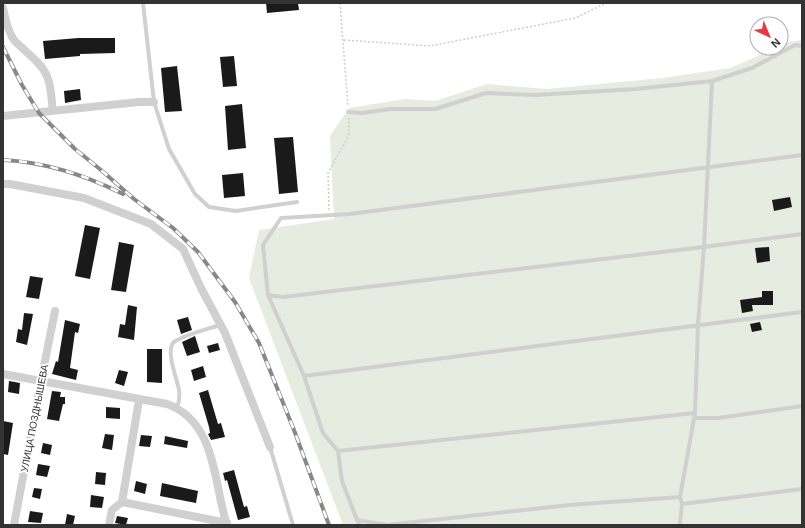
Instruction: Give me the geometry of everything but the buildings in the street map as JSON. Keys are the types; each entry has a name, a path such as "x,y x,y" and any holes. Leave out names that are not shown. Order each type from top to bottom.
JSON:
{"street":[{"path":"3,8 5,19 13,39 42,66 47,76 52,111"},
{"path":"3,116 139,102 154,102"},
{"path":"3,184 84,198 151,224 183,249 220,325 270,448"},
{"name":"УЛИЦА ПОЗДНЫШЕВА","path":"14,525 55,311"},
{"path":"3,374 167,404 177,408 199,428 206,442 212,457 227,524 122,502"},
{"path":"109,525 112,510 122,502 139,400"}],"lane":[{"path":"143,3 154,102 169,150 195,194 209,207 236,211 297,202"},
{"path":"348,112 391,109 435,109 486,93 535,95 636,89 712,81 752,68 795,45 802,46"},
{"path":"680,525 682,504 680,496 695,416 698,324 704,246 712,81"},
{"path":"359,525 342,481 338,451 323,433 304,376 268,295 263,245 281,218 350,214 802,155"},
{"path":"268,295 283,296 802,234"},
{"path":"304,376 698,324 802,312"},
{"path":"177,408 179,390 170,349 172,344 179,339 220,325"},
{"path":"338,451 695,416 718,418 802,406"},
{"path":"270,448 293,525"},
{"path":"682,504 802,489"},
{"path":"357,520 387,525 569,505 680,496"}],"path":[{"path":"329,216 328,173 349,135 344,40 340,3"},
{"path":"344,40 430,46 575,18 606,3"}],"shaded area":[{"path":"802,40 802,525 343,525 249,278 259,230 334,219 330,136 349,108 405,99 435,101 487,84 547,89 662,78 731,68 757,56 789,56 789,42"}],"railway":[{"path":"3,47 22,85 39,113 75,149 134,199 173,228 198,252 235,302 259,343 294,430 329,525"},
{"path":"3,160 34,163 79,175 123,194"}]}
